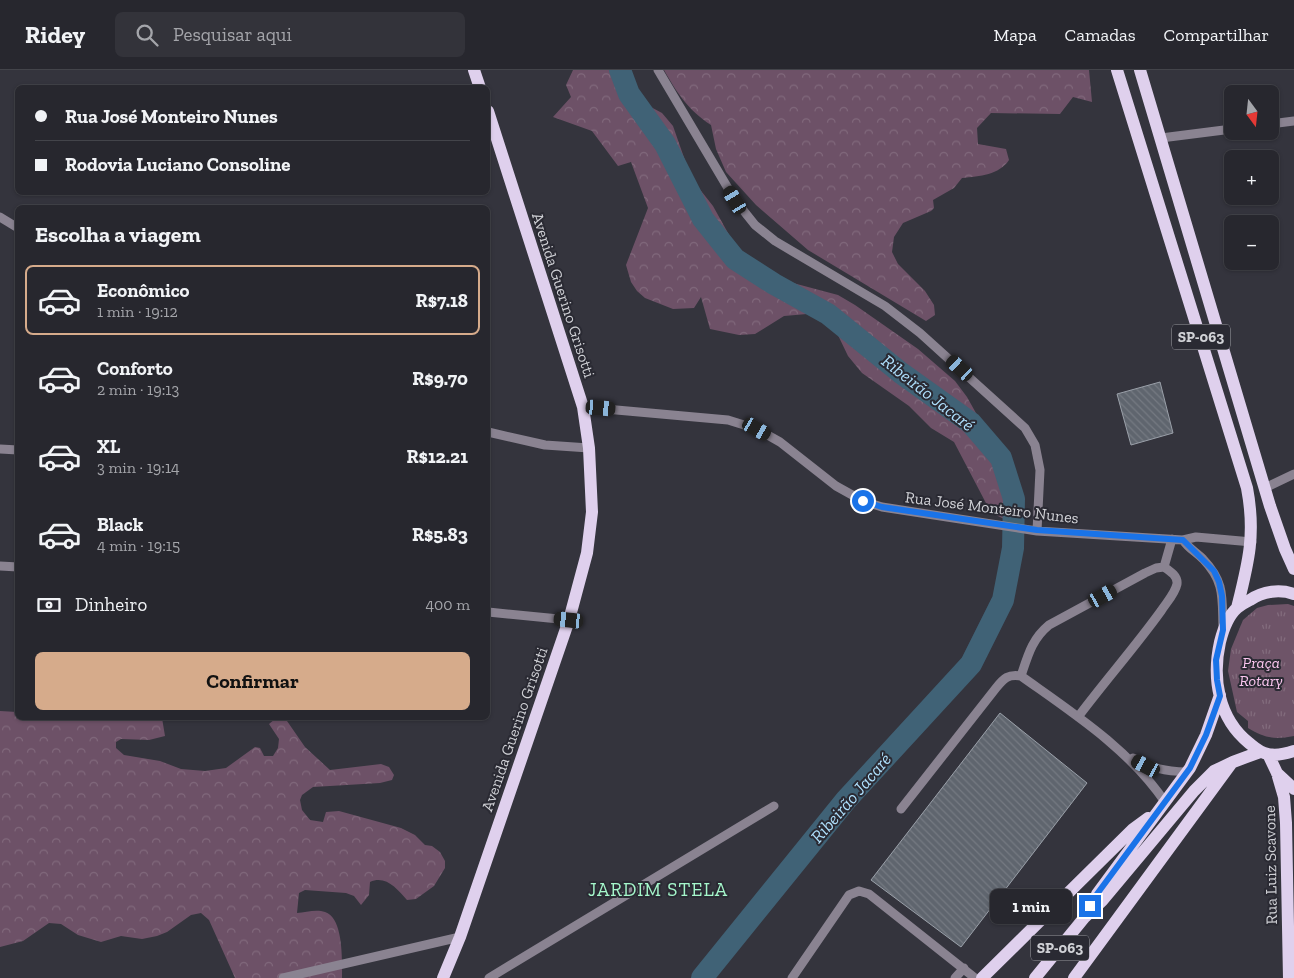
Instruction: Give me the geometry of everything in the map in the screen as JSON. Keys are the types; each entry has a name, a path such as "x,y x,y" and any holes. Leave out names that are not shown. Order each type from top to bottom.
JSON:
{"main road":[{"path":"474,70 479,85"},
{"name":"SP-063","path":"1117,70 1247,488 1251,508 1252,542 1248,568 1237,608 1223,630 1216,660 1217,680 1226,714 1235,729 1264,753"},
{"name":"SP-063","path":"1140,70 1265,488 1285,549 1294,569"},
{"name":"Avenida Guerino Grisotti","path":"443,978 460,937 569,620 586,552 592,512 589,448 583,407 490,117"},
{"name":"SP-063","path":"1237,608 1254,597 1270,592 1286,591 1294,594"},
{"name":"SP-063","path":"1084,918 1097,894 1187,772 1206,735 1220,696"},
{"name":"SP-063","path":"1035,978 1084,918 1102,901 1194,791 1214,771 1233,762 1264,753 1282,755 1294,751"},
{"name":"Rua Luiz Scavone","path":"1264,753 1277,773 1284,797 1289,978"},
{"path":"1074,978 1233,762"},
{"path":"1277,773 1294,788"},
{"path":"982,978 1133,829 1163,806"}],"street":[{"path":"658,70 735,200 755,225 775,241 899,316 1025,428 1035,445 1040,470 1037,530"},
{"path":"1279,123 1294,121"},
{"path":"1161,138 1224,130"},
{"path":"0,216 15,226"},
{"name":"Rua José Monteiro Nunes","path":"583,407 728,420 757,429 780,442 836,486 863,501 882,507 1037,530 1183,540 1196,537 1252,542"},
{"path":"490,432 545,445 589,448"},
{"path":"0,449 15,450"},
{"path":"1265,488 1294,474"},
{"path":"1164,567 1172,539"},
{"path":"1183,540 1214,571 1219,582 1222,596 1223,630"},
{"path":"0,566 15,567"},
{"path":"1021,676 1032,644 1039,633 1049,625 1156,568 1164,567 1172,572 1176,577 1177,583 1174,593 1078,717"},
{"path":"490,612 569,620"},
{"path":"901,808 1004,678 1011,674 1021,676 1078,717 1124,754 1141,770 1163,806"},
{"path":"1124,754 1146,766 1163,771 1187,772"},
{"path":"489,978 774,806"},
{"path":"792,978 837,911 849,896 859,891 869,894 975,978"},
{"path":"283,978 460,937"},
{"path":"954,978 964,968"}],"green space":[{"path":"573,70 631,70 638,90 647,105 662,113 673,126 688,169 698,187 713,206 733,242 756,264 771,273 793,283 838,295 855,305 918,349 955,381 967,397 1005,465 1010,499 1008,513 1004,519 996,515 987,505 954,442 931,428 909,406 862,373 848,356 836,331 823,320 807,314 784,316 755,334 739,335 710,329 701,297 694,308 673,309 645,298 637,291 631,282 626,265 648,208 631,162 618,166 592,131 553,117 571,97 566,85"},
{"path":"664,70 1089,70 1092,102 1073,97 1060,114 991,113 977,128 978,144 1006,149 1009,160 1005,165 994,172 962,178 954,188 933,200 934,208 931,211 903,223 894,237 892,252 898,264 925,291 934,305 935,315 926,321 808,250 756,205 726,172 716,149 711,125 684,100"},
{"name":"Praça Rotary","path":"1288,604 1294,606 1294,736 1275,738 1265,736 1248,728 1248,721 1237,712 1228,671 1231,649 1243,620 1257,608 1268,605"},
{"path":"0,711 15,712 15,720 162,720 165,736 149,740 121,739 116,742 116,748 124,755 160,761 181,769 205,771 226,768 255,747 260,748 264,756 273,756 278,748 279,739 269,724 274,720 287,721 305,747 330,770 381,764 389,767 394,775 392,780 380,783 313,787 302,795 300,800 302,810 310,820 323,822 326,812 339,811 401,828 415,835 425,845 432,846 440,852 445,861 445,868 434,886 416,899 407,900 391,884 381,880 370,882 369,895 361,905 354,896 346,893 305,890 299,893 297,913 322,911 331,916 336,923 341,941 342,978 235,978 209,920 201,913 191,915 167,932 142,939 121,936 101,942 78,935 61,924 49,923 23,941 0,947"}],"building":[{"path":"1160,382 1173,433 1131,445 1117,394"},
{"path":"1000,713 1087,783 961,947 871,880"}],"waterway":[{"name":"Ribeirão Jacaré","path":"620,70 629,94 665,144 703,219 735,259 774,284 828,314 901,373 971,423 1001,458 1014,499 1013,548 1003,600 971,664 846,800 702,978"}],"district":[{"name":"JARDIM STELA","path":"658,889"}],"route":[{"path":"863,501 882,507 1037,530 1183,540 1214,571 1222,596 1223,630 1216,660 1220,696 1206,735 1190,768 1090,906"}]}
